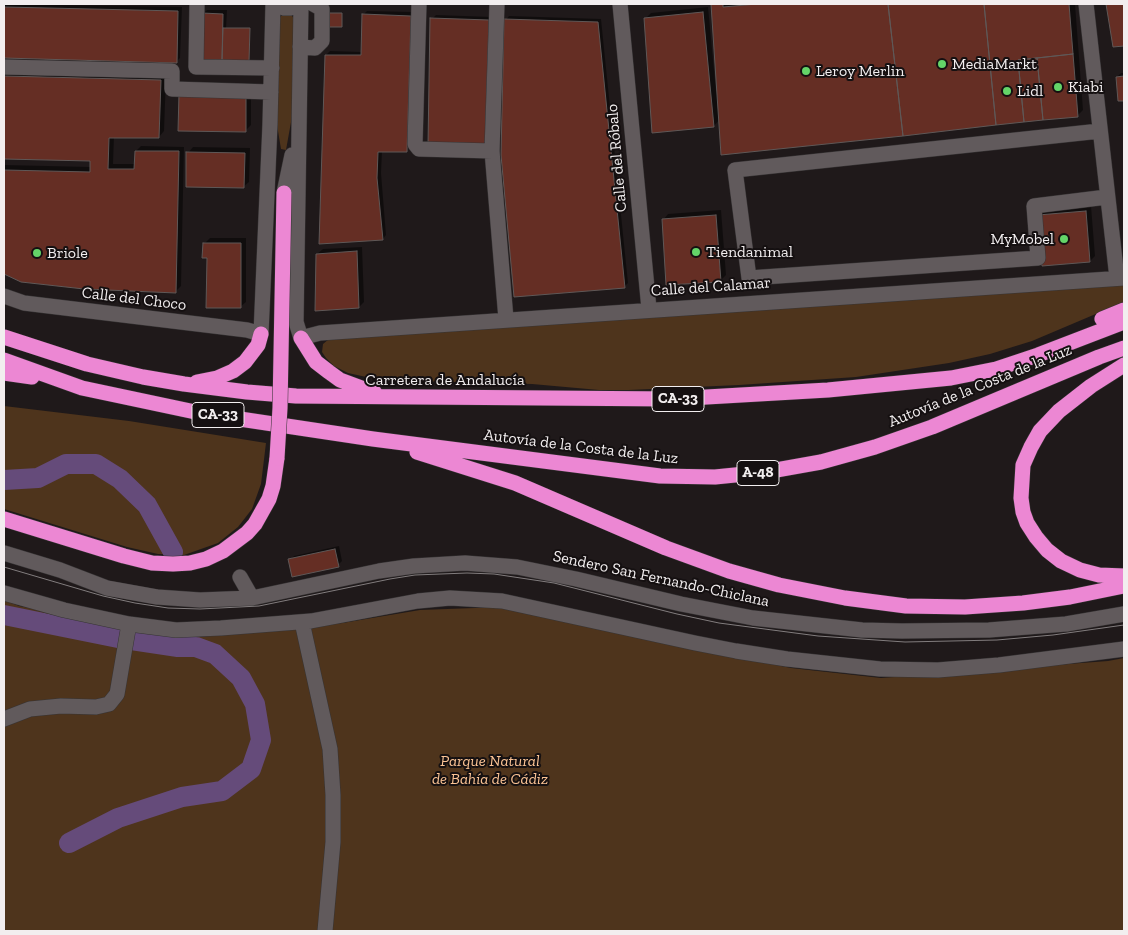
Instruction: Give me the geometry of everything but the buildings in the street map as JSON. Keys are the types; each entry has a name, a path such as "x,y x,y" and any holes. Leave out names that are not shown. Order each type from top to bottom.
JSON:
{"highway":[{"path":"4,519 124,556 173,564 190,563 206,559 223,551 247,533 255,524 269,500 277,458 280,408 284,193"},
{"path":"893,384 993,360 1026,350 1124,310"},
{"name":"Autovía de la Costa de la Luz","path":"893,384 952,378 996,369 1124,322"},
{"path":"184,384 217,378 233,370 245,362 258,345 261,334"},
{"name":"Carretera de Andalucía","path":"4,337 87,364 184,384 296,396 672,399 893,384"},
{"path":"301,338 316,362 340,380 386,397"},
{"name":"Autovía de la Costa de la Luz","path":"373,439 660,476 715,477 766,472 821,462 875,447 924,430 1099,356 1124,348"},
{"name":"CA-33","path":"4,360 82,388 200,413 373,439"},
{"path":"1124,365 1091,386 1059,411 1040,431 1023,465 1021,498 1027,523 1047,550 1061,561 1080,570 1099,575 1124,576"},
{"path":"4,373 65,382"},
{"path":"373,439 514,483 666,548 729,571 779,585 846,598 906,606 965,607 1061,598 1101,592 1124,586"}],"street":[{"path":"197,4 196,67 272,68"},
{"path":"261,334 273,4 290,8 301,4 296,322 301,338"},
{"path":"300,47 315,48 322,42 322,8 313,4"},
{"path":"419,4 415,144 419,149 492,151"},
{"path":"497,4 492,151 506,319"},
{"name":"Calle del Róbalo","path":"620,4 648,309"},
{"path":"1086,4 1108,198 1120,278"},
{"path":"4,67 172,71 172,89 271,92"},
{"path":"284,193 299,123"},
{"path":"270,124 284,193"},
{"path":"1100,131 735,170 749,278 1038,258 1034,206 1108,198"},
{"path":"1011,260 1012,285"},
{"path":"855,271 857,295"},
{"name":"Calle del Calamar","path":"301,338 320,333 506,319 1120,278"},
{"name":"Calle del Choco","path":"4,296 24,303 247,330 261,334"},
{"name":"Sendero San Fernando-Chiclana","path":"4,552 107,588 172,598 200,600 252,598 379,571 414,566 464,563 517,567 681,604 753,618 862,630 989,630 1066,624 1124,614"},
{"path":"240,577 252,598"},
{"path":"4,593 64,610 129,624 176,630 302,622 372,611 418,601 450,598 502,601 736,651 787,659 880,669 938,670 1000,665 1124,649"},
{"path":"302,622 330,749 333,795 333,842 325,931"},
{"path":"4,719 30,709 61,706 96,707 109,704 117,694 129,624"}],"green space":[{"path":"287,14 296,21 293,111 286,150 281,149 277,125 278,21 281,16"},
{"path":"1124,283 1124,302 1032,341 990,354 949,363 856,377 629,390 599,390 532,384 380,380 348,373 334,366 322,352 323,344 329,339"},
{"path":"4,406 129,421 266,443 261,484 252,509 238,527 218,543 184,555 158,554 127,547 4,509"},
{"name":"Parque Natural de Bahía de Cádiz","path":"4,600 19,606 188,638 342,623 420,610 502,607 791,668 881,678 1108,661 1124,658 1124,931 4,931"}],"waterway":[{"path":"4,480 38,478 66,464 96,464 120,479 147,505 173,552"},
{"path":"4,615 118,638 178,647 196,647 215,654 241,678 255,704 261,740 251,769 222,791 182,797 118,818 69,843"}],"tram line":[{"path":"4,567 103,596 168,608 200,609 259,606 415,575 467,573 494,574 554,583 719,623 818,636 905,642 997,640 1053,635 1124,625"}],"place":[{"name":"MediaMarkt","path":"942,64"},
{"name":"Leroy Merlin","path":"806,71"},
{"name":"Kiabi","path":"1058,87"},
{"name":"Lidl","path":"1007,91"},
{"name":"MyMobel","path":"1064,239"},
{"name":"Tiendanimal","path":"696,252"},
{"name":"Briole","path":"37,253"}]}
